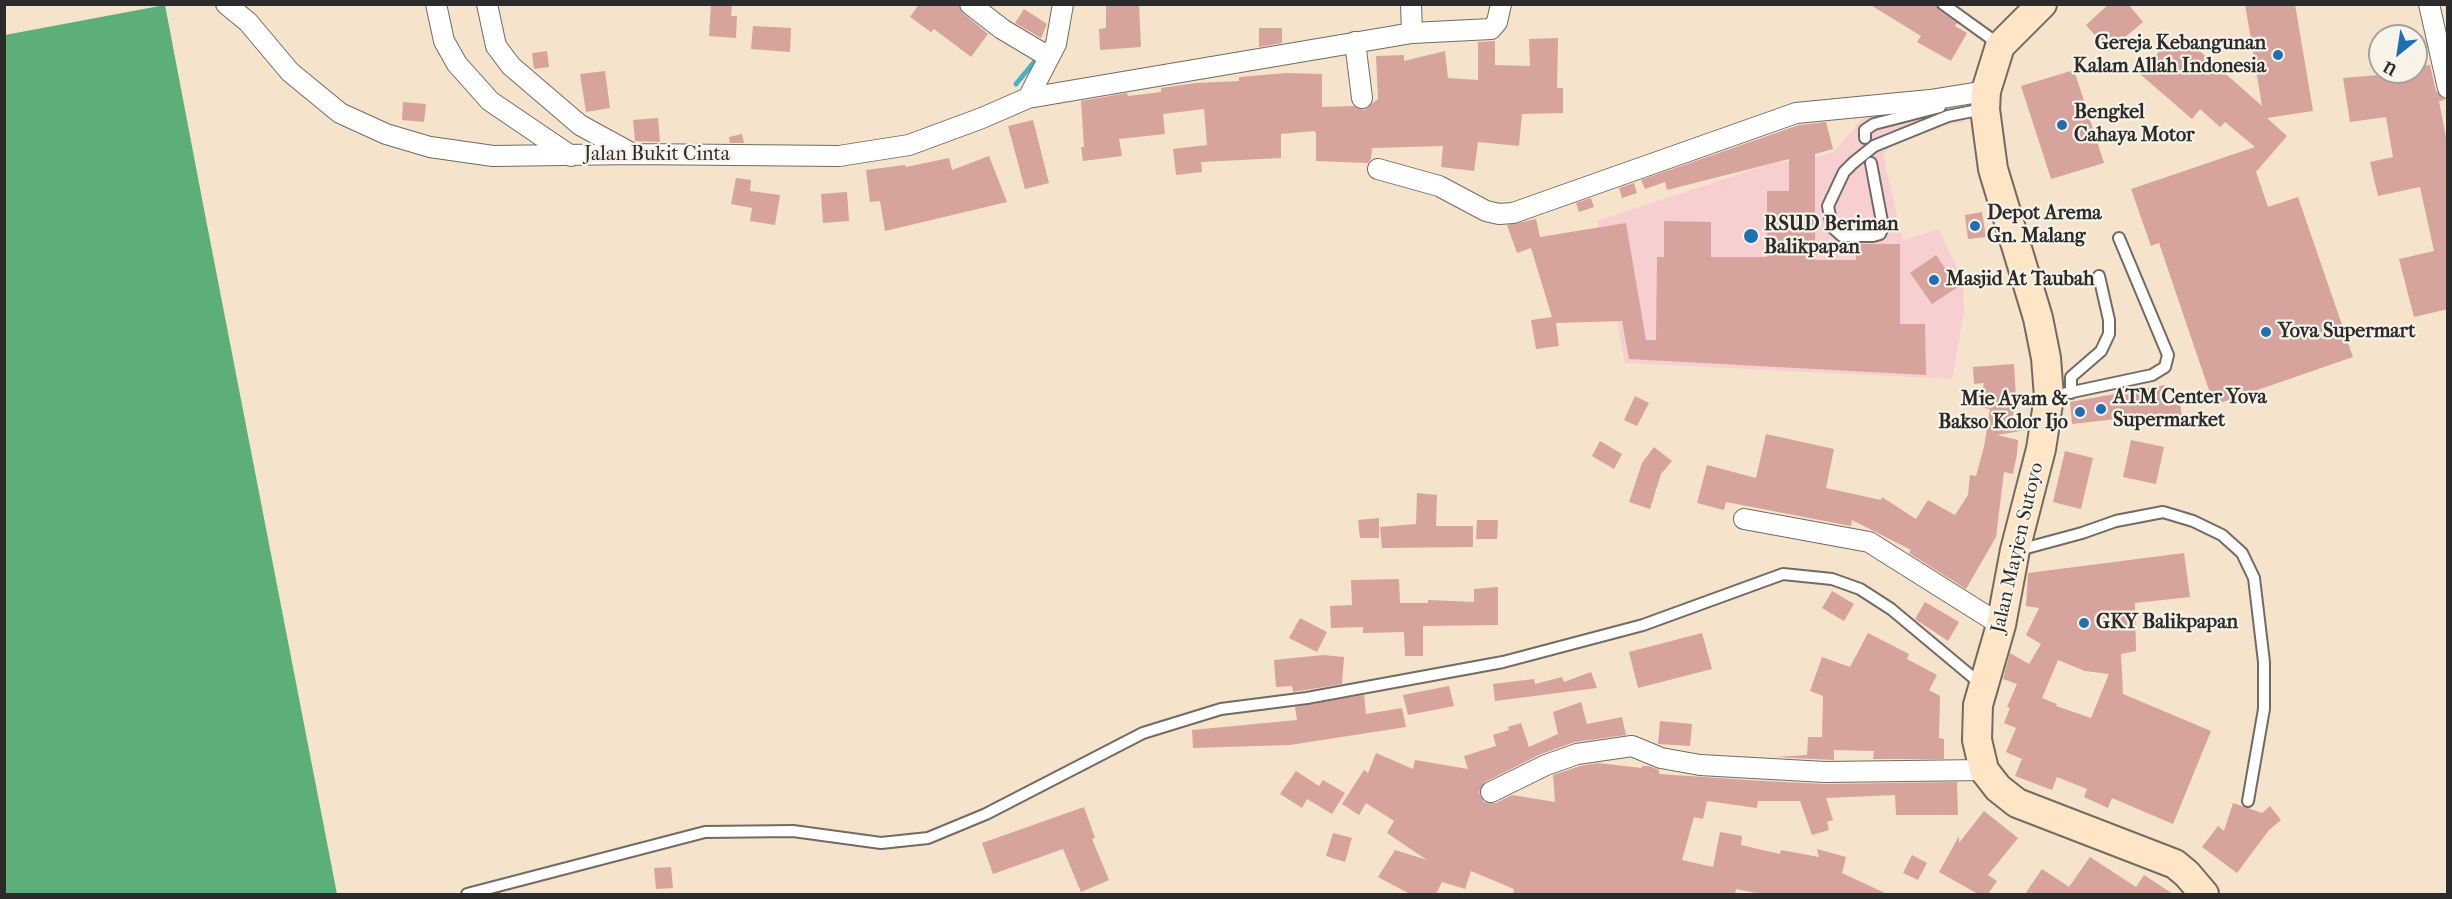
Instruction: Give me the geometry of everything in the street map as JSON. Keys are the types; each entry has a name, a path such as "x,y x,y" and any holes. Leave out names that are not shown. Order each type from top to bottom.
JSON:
{"main road":[{"name":"Jalan Mayjen Sutoyo","path":"2042,4 2000,46 1985,100 1993,169 2038,318 2046,357 2060,395 2042,449 2015,550 2001,625 1982,686 1978,705 1977,740 1984,770 1998,788 2017,802 2142,849 2161,860 2175,864 2204,894"},
{"name":"Jalan Mayjen Sutoyo","path":"2161,860 2168,873 2186,894"}],"street":[{"name":"Jalan Bukit Cinta","path":"226,4 248,22 298,79 340,112 386,134 430,147 493,156 633,154 839,156 909,145 1028,98 1412,33 1491,29 1497,22 1501,4"},
{"path":"436,4 444,41 457,64 489,101 571,156"},
{"path":"487,4 496,46 511,66 580,125 633,154"},
{"path":"970,4 1002,29 1049,57"},
{"path":"1028,98 1056,44 1063,4"},
{"path":"1411,4 1412,33"},
{"path":"2429,4 2448,88"},
{"path":"1355,42 1362,98"},
{"path":"1378,169 1439,186 1486,211 1499,214 1513,213 1796,113 1930,100 1985,100"},
{"path":"1744,519 1869,542 2001,625"},
{"path":"1491,792 1546,765 1576,754 1624,746 1632,746 1661,758 1701,765 1825,772 1984,770"}],"lane":[{"path":"1942,4 2000,46"},
{"path":"1865,138 1865,130 1874,124 1946,106 1985,100"},
{"path":"1871,163 1883,227 1880,234 1873,236 1842,236 1832,226 1828,206 1844,172 1874,146 1985,100"},
{"path":"2060,395 2152,375 2165,368 2168,355 2119,238"},
{"path":"2060,395 2071,377 2101,351 2109,334 2109,320 2099,276"},
{"path":"2015,550 2082,534 2116,521 2163,512 2193,521 2222,535 2242,553 2254,578 2264,662 2264,710 2248,801"},
{"path":"467,894 705,832 793,831 881,843 928,838 986,814 1143,733 1221,709 1307,698 1503,662 1643,626 1783,574 1832,579 1860,589 1891,609 1982,686"}],"shaded area":[{"name":"RSUD Beriman Balikpapan","path":"1962,98 1964,122 1949,124 1890,147 1883,154 1903,241 1939,229 1963,282 1964,312 1952,379 1625,363 1597,221 1773,163 1807,160 1835,151 1867,113"}],"green space":[{"path":"165,5 337,894 5,894 5,35"}],"building":[{"path":"711,4 732,4 731,16 737,16 736,38 709,36"},
{"path":"919,4 958,4 963,13 988,34 971,57 934,29 931,32 910,17"},
{"path":"1106,4 1139,4 1141,47 1100,50 1099,29 1106,28"},
{"path":"1869,4 1936,4 1939,10 1957,23 1955,26 1967,33 1951,61 1917,42 1921,36"},
{"path":"2109,4 2128,4 2143,22 2109,51 2086,25"},
{"path":"2245,4 2295,4 2313,111 2267,118 2287,136 2256,172 2268,207 2298,197 2353,357 2214,405 2159,243 2151,246 2131,189 2255,147 2225,122 2220,127 2200,109 2192,119 2140,74 2168,41 2175,47 2184,37 2262,106"},
{"path":"1024,9 1047,24 1041,38 1015,23"},
{"path":"753,26 791,28 790,52 751,49"},
{"path":"1259,28 1282,28 1282,43 1259,47"},
{"path":"1558,38 1557,88 1563,88 1563,113 1522,114 1519,146 1478,142 1474,171 1441,167 1443,146 1372,148 1371,159 1368,163 1316,161 1316,133 1314,131 1281,134 1281,158 1201,162 1202,172 1176,175 1173,149 1207,145 1204,109 1163,114 1165,134 1119,139 1122,156 1083,161 1081,101 1127,93 1128,96 1161,92 1161,88 1196,83 1239,81 1239,77 1287,73 1322,74 1322,107 1354,106 1364,110 1378,99 1376,56 1404,55 1404,61 1445,51 1448,78 1478,80 1478,42 1495,41 1495,65 1530,66 1529,39"},
{"path":"547,51 549,67 534,69 532,53"},
{"path":"2428,65 2430,65 2436,91 2445,100 2439,101 2448,148 2448,309 2414,317 2399,259 2434,251 2420,187 2378,196 2370,162 2393,157 2386,117 2350,122 2343,78 2368,76 2368,84 2428,84"},
{"name":"Bengkel Cahaya Motor","path":"2074,70 2104,163 2051,179 2021,86"},
{"path":"605,71 610,108 586,112 580,74"},
{"path":"403,102 426,104 424,122 402,120"},
{"path":"658,118 660,142 635,141 633,120"},
{"path":"1033,120 1049,183 1025,189 1008,126"},
{"path":"1826,122 1833,149 1815,154 1815,260 1856,260 1856,244 1900,244 1900,324 1925,324 1926,375 1629,359 1622,321 1556,323 1559,346 1536,349 1531,320 1552,317 1531,248 1517,253 1507,225 1536,219 1540,237 1626,223 1646,340 1656,340 1657,257 1664,257 1664,221 1711,222 1711,257 1767,257 1767,191 1789,191 1789,159 1667,190 1665,182 1645,189 1641,180 1799,125"},
{"path":"742,134 744,143 730,143 729,137"},
{"path":"989,156 1007,202 885,231 880,201 870,202 866,170 905,165 906,167 949,158 952,170"},
{"path":"736,178 751,180 750,191 780,195 775,225 750,221 752,208 731,204"},
{"path":"1634,183 1637,193 1622,198 1619,188"},
{"path":"847,192 849,221 823,223 821,194"},
{"path":"1591,198 1594,207 1579,212 1576,203"},
{"name":"Depot Arema Gn. Malang","path":"1982,212 1986,237 1968,239 1965,215"},
{"name":"Masjid At Taubah","path":"1936,255 1958,287 1932,304 1910,273"},
{"path":"2014,364 2016,399 2012,420 2028,422 2027,430 1997,435 2018,440 2013,474 2004,472 1996,537 1966,589 1909,553 1911,550 1852,520 1851,526 1726,502 1724,510 1697,503 1707,465 1756,478 1766,434 1834,449 1826,488 1881,500 1882,497 1916,519 1928,500 1955,515 1968,495 1970,475 1976,476 1984,447 1990,409 1979,407 1984,383 1974,384 1973,367"},
{"path":"2165,385 2166,402 2180,400 2182,420 2117,425 2116,419 2072,424 2070,402"},
{"path":"1635,396 1649,403 1637,426 1624,420"},
{"path":"2131,440 2164,447 2156,484 2123,477"},
{"path":"1600,441 1622,454 1614,469 1592,456"},
{"path":"1654,447 1672,461 1661,474 1650,509 1629,502 1642,463"},
{"path":"2065,451 2093,458 2081,509 2053,502"},
{"path":"1417,493 1437,495 1436,526 1473,526 1473,547 1382,548 1380,527 1416,524"},
{"path":"1379,518 1379,538 1360,538 1358,520"},
{"path":"1477,520 1498,520 1497,539 1476,539"},
{"path":"2184,553 2190,597 2135,603 2136,651 2121,654 2123,694 2211,731 2173,824 2112,798 2108,808 2084,797 2087,789 2057,777 2052,790 2015,776 2022,759 2006,752 2016,728 2004,723 2010,708 2007,707 2017,684 2003,679 2010,653 2029,664 2041,644 2026,635 2039,608 2026,606 2028,573","holes":["2058,660 2085,671 2109,674 2091,718 2056,706 2057,704 2042,698"]},
{"path":"1399,579 1400,603 1428,603 1428,600 1474,602 1474,589 1498,587 1498,625 1423,626 1423,656 1405,656 1404,632 1363,633 1363,627 1331,628 1330,606 1352,605 1351,580"},
{"path":"1832,591 1854,604 1844,621 1822,608"},
{"path":"1925,602 1959,622 1948,641 1915,619"},
{"path":"1300,618 1327,632 1317,652 1289,638"},
{"path":"1702,633 1712,669 1638,688 1629,652"},
{"path":"1868,633 1909,654 1907,659 1937,675 1929,690 1940,696 1939,738 1944,739 1944,759 1873,759 1874,751 1834,750 1834,760 1775,757 1807,755 1808,737 1822,737 1823,696 1810,691 1822,657 1850,667"},
{"path":"1323,655 1344,657 1342,684 1293,692 1292,686 1276,687 1274,660"},
{"path":"1591,672 1597,688 1495,701 1493,684 1534,679 1535,684 1562,677 1564,682"},
{"path":"1449,686 1454,706 1408,715 1403,695"},
{"path":"1364,695 1366,714 1402,708 1406,727 1290,745 1193,748 1192,730 1297,720 1295,707"},
{"path":"1581,702 1587,724 1622,717 1626,735 1575,742 1541,754 1485,782 1479,792 1484,802 1496,803 1512,795 1555,802 1553,775 1598,763 1642,768 1642,766 1649,766 1659,770 1659,774 1763,781 1825,784 1957,782 1958,815 1896,815 1895,795 1826,798 1833,820 1827,822 1829,830 1812,835 1800,801 1758,801 1757,808 1707,801 1703,819 1694,817 1682,860 1713,867 1720,832 1742,836 1741,845 1780,854 1781,850 1819,857 1817,849 1846,857 1842,873 1887,894 1761,894 1736,889 1735,894 1513,894 1514,889 1471,871 1465,889 1442,882 1436,894 1410,894 1378,877 1395,850 1427,860 1387,833 1394,821 1366,803 1359,815 1342,804 1364,770 1368,773 1376,753 1413,769 1415,760 1468,769 1464,756 1496,746 1493,735 1521,723 1529,747 1558,734 1553,712"},
{"path":"1660,721 1692,724 1690,746 1658,744"},
{"path":"1296,771 1319,786 1323,780 1345,793 1332,814 1307,799 1302,808 1280,794"},
{"path":"2233,803 2262,813 2270,806 2281,820 2269,830 2237,873 2202,847 2218,826 2224,831"},
{"path":"1084,807 1095,838 1092,839 1109,880 1081,892 1063,849 993,874 982,843"},
{"path":"1984,811 2018,838 1988,875 1997,881 1988,894 1978,894 1939,872 1959,836 1959,843"},
{"path":"1333,833 1352,838 1345,862 1326,856"},
{"path":"1912,855 1927,863 1918,880 1903,873"},
{"path":"2090,857 2136,887 2144,875 2173,894 2025,894 2042,869 2069,887"},
{"path":"671,867 673,888 656,889 654,868"}],"waterway":[{"path":"1016,84 1040,55"}],"place":[{"name":"Gereja Kebangunan Kalam Allah Indonesia","path":"2278,55"},
{"name":"Bengkel Cahaya Motor","path":"2062,125"},
{"name":"Depot Arema Gn. Malang","path":"1975,226"},
{"name":"RSUD Beriman Balikpapan","path":"1751,236"},
{"name":"Masjid At Taubah","path":"1934,280"},
{"name":"Yova Supermart","path":"2266,332"},
{"name":"ATM Center Yova Supermarket","path":"2101,409"},
{"name":"Mie Ayam & Bakso Kolor Ijo","path":"2080,412"},
{"name":"GKY Balikpapan","path":"2084,623"}]}
